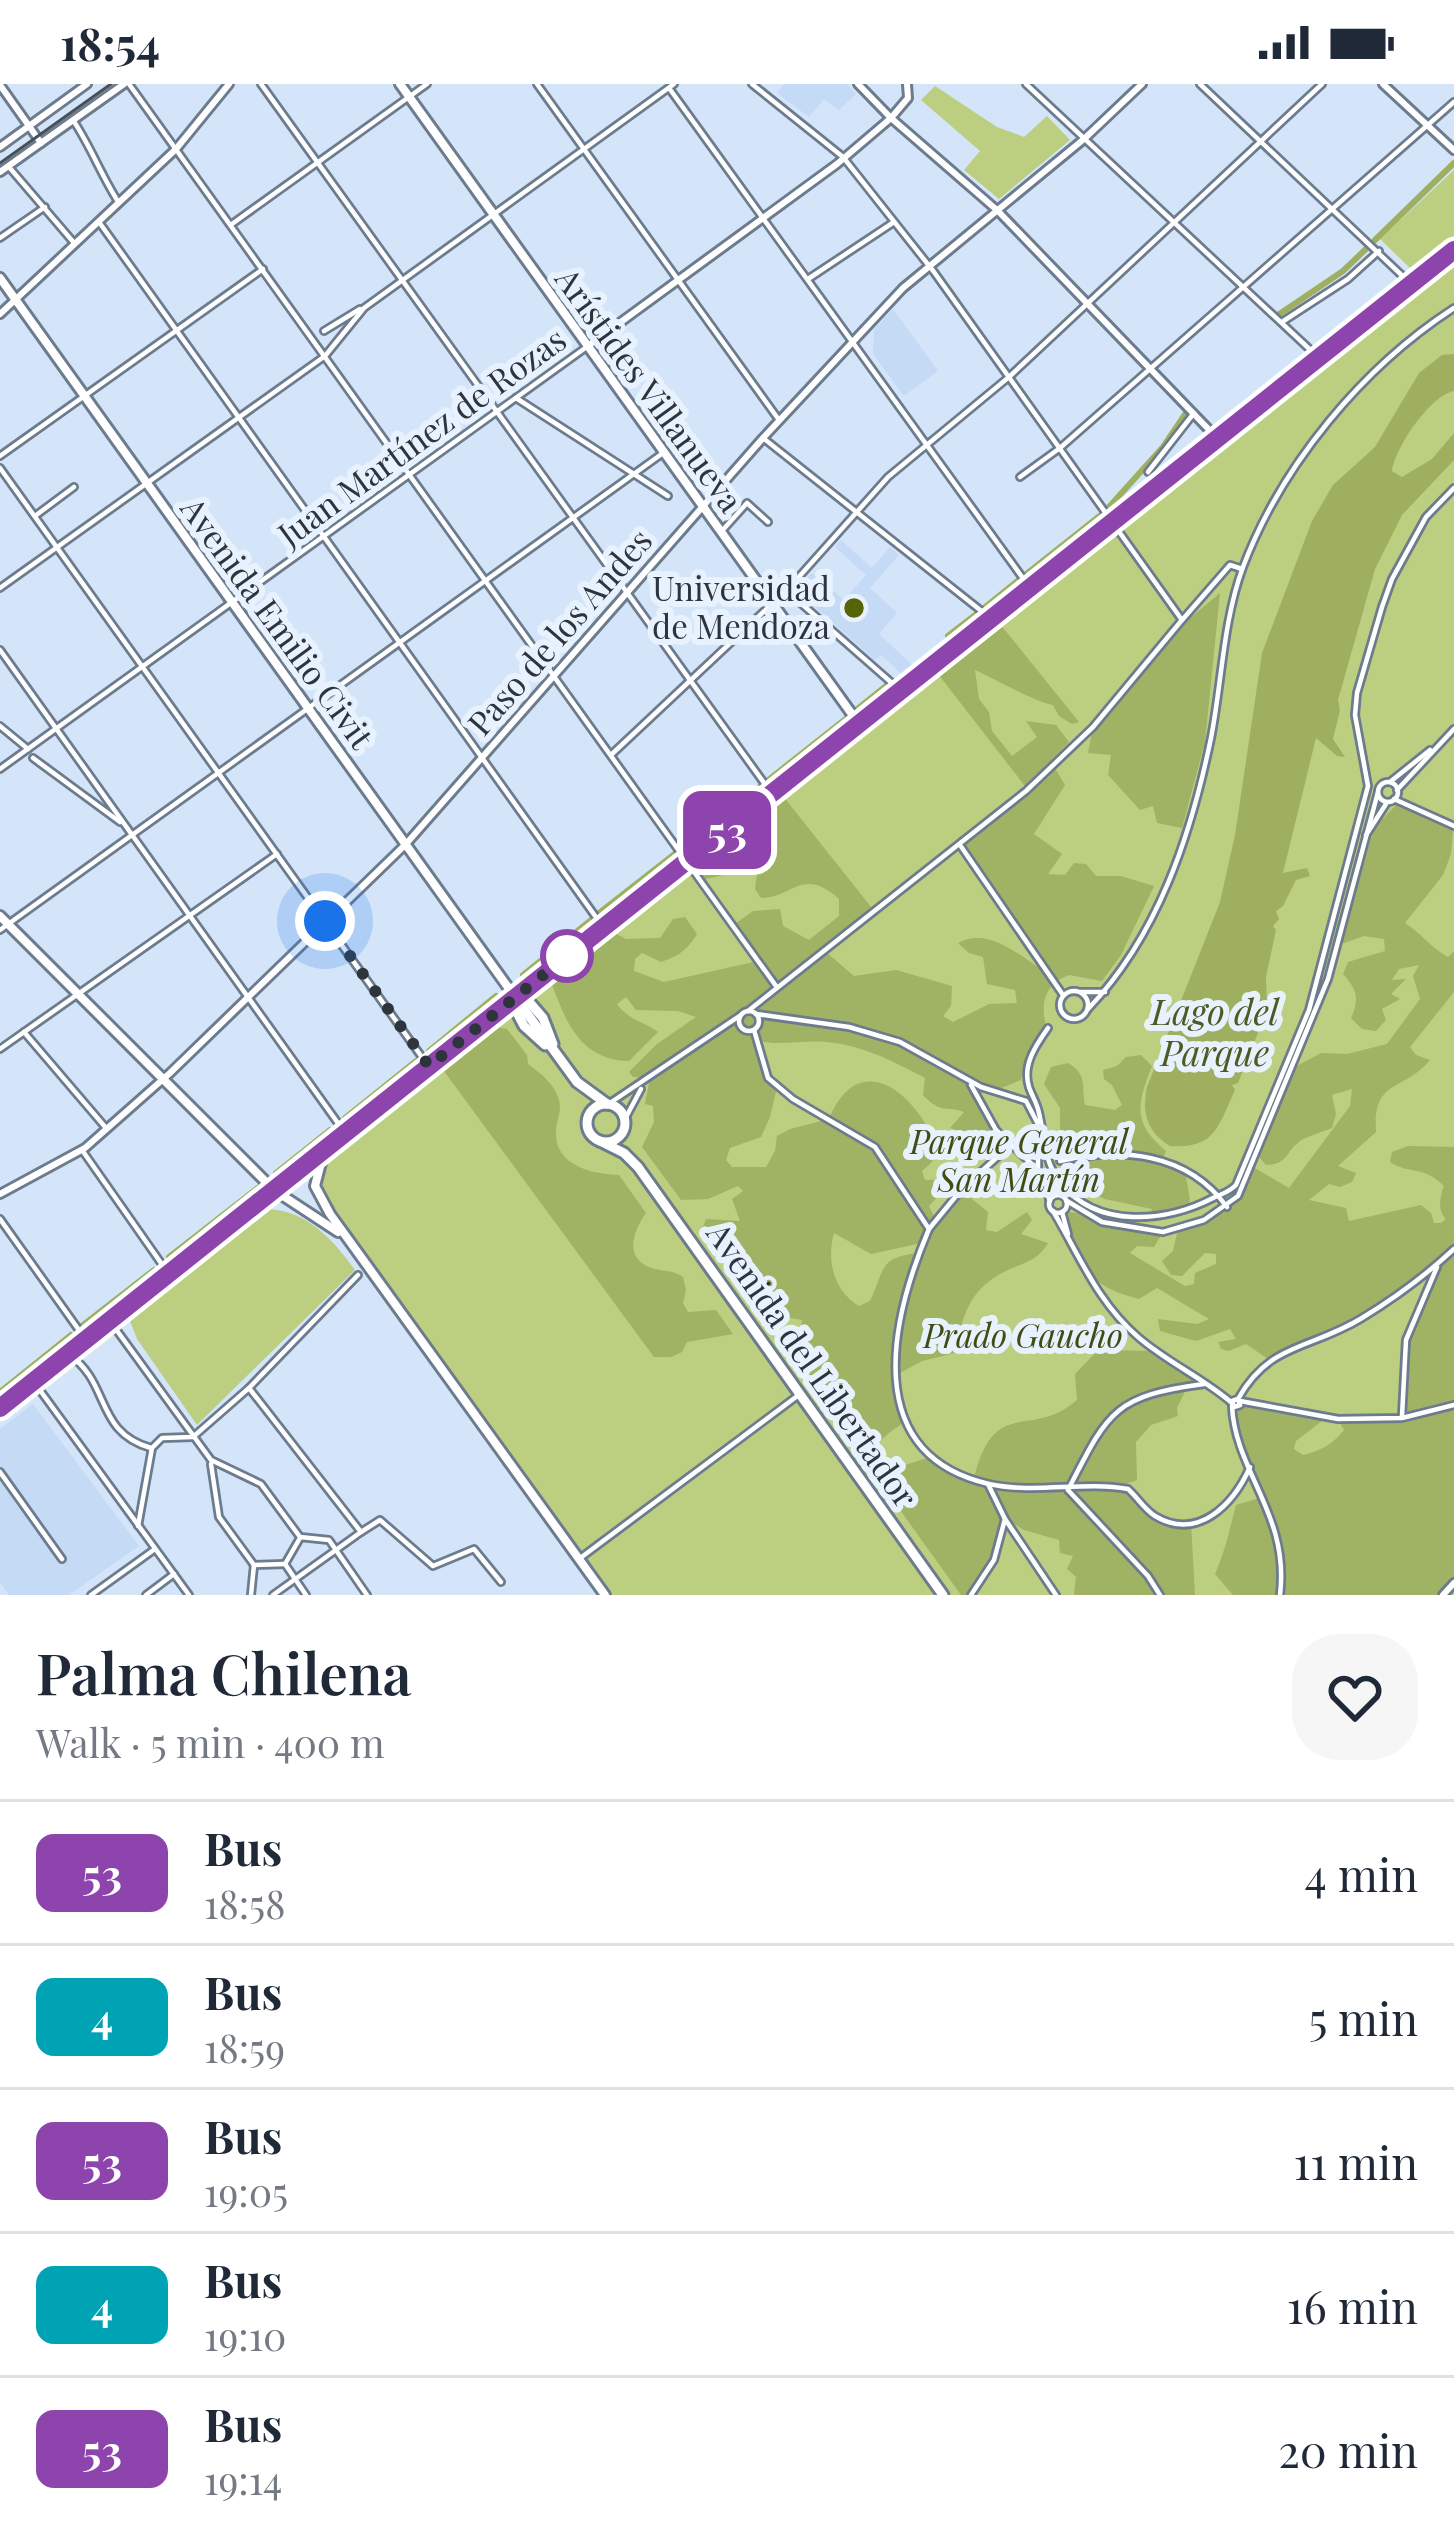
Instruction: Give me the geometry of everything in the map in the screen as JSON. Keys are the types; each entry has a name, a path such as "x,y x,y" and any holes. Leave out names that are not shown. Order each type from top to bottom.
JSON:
{"main road":[{"name":"Arístides Villanueva","path":"400,84 859,724"},
{"path":"0,1408 1454,250"},
{"name":"Avenida Emilio Civit","path":"0,278 515,997"},
{"path":"3,924 274,1190 349,1240"},
{"path":"515,997 577,1082 588,1133 601,1142 614,1139 624,1122 622,1110 577,1082"},
{"path":"588,1118 609,1103"},
{"name":"Avenida del Libertador","path":"624,1122 638,1167"},
{"name":"Avenida del Libertador","path":"601,1142 624,1153 638,1167 943,1595"},
{"path":"326,1148 315,1186 605,1595"}],"street":[{"path":"0,147 87,84"},
{"path":"0,172 126,84 778,987"},
{"path":"0,314 176,149 229,84"},
{"path":"261,84 772,794"},
{"path":"231,225 428,84"},
{"path":"537,84 779,420"},
{"path":"752,84 844,158 1009,376 1181,620"},
{"path":"858,84 890,118 998,211 1218,439"},
{"name":"Juan Martínez de Rozas","path":"0,770 764,220 890,118 908,98 907,84"},
{"path":"1026,84 1319,358"},
{"name":"Paso de los Andes","path":"0,1194 82,1150 248,998 406,844 852,341 928,266 1084,139 1142,84"},
{"path":"1200,84 1412,284"},
{"path":"612,754 787,591 888,477 1009,376 1322,84"},
{"path":"1383,84 1454,150"},
{"path":"0,85 41,142"},
{"path":"324,331 403,281 672,86 1030,588"},
{"path":"1020,477 1060,448 1454,102"},
{"path":"73,120 119,202"},
{"path":"8,166 75,244"},
{"path":"0,238 45,207"},
{"path":"99,222 603,927"},
{"path":"807,279 894,222"},
{"path":"1281,322 1348,279 1378,251"},
{"path":"0,456 263,269"},
{"path":"0,588 325,356 364,308"},
{"path":"1105,992 1072,990 1064,995 1060,1008 1067,1017 1079,1018 1105,992 1126,966 1160,902 1181,848 1210,740 1242,568 1289,480 1356,391 1387,357 1454,308"},
{"path":"516,398 668,496"},
{"path":"1148,472 1194,413"},
{"path":"763,437 992,619"},
{"path":"3,924 220,775 664,452"},
{"path":"0,468 429,1066"},
{"path":"34,516 74,487"},
{"path":"1048,1028 1027,1065 1027,1083 1040,1115 1044,1150 1069,1192 1090,1205 1128,1217 1174,1216 1228,1193 1243,1172 1309,1010 1368,787 1356,729 1357,693 1382,608 1426,517 1454,488"},
{"path":"721,532 747,503 769,522"},
{"path":"609,1103 753,1010 1026,791 1093,727 1230,565 1242,568"},
{"path":"787,591 901,692"},
{"path":"0,650 113,815"},
{"path":"0,726 28,749"},
{"path":"1366,835 1397,790 1454,729"},
{"path":"1053,1211 1163,1232 1228,1207 1248,1178 1314,1018 1378,792 1382,784 1435,747"},
{"path":"33,758 125,825 345,1133"},
{"path":"1390,782 1397,790"},
{"path":"1378,792 1454,826"},
{"path":"960,845 1064,995"},
{"path":"0,1049 277,854"},
{"path":"1081,992 1088,1009"},
{"path":"753,1010 775,1018 849,1027 900,1042 968,1080 1026,1101 1036,1115 1038,1170"},
{"path":"753,1010 759,1019 755,1029 768,1078 875,1147 929,1229"},
{"path":"741,1015 742,1029"},
{"path":"723,1030 755,1029 775,1018"},
{"path":"24,1032 106,1129"},
{"path":"968,1080 996,1130 1038,1170 1053,1211 1089,1278 1120,1320 1204,1384 1235,1402 1338,1419 1402,1418 1454,1405"},
{"path":"624,1122 644,1084"},
{"path":"82,1150 169,1274"},
{"path":"1004,1151 961,1190 929,1229 901,1314 897,1399 904,1422 920,1446 945,1465 988,1484 1128,1490 1161,1519 1191,1523 1222,1511 1235,1498 1250,1467"},
{"path":"1060,1162 1114,1151 1142,1155 1185,1171 1228,1207"},
{"path":"1045,1184 1085,1214"},
{"path":"1050,1201 1058,1195"},
{"path":"1067,1202 1063,1211 1070,1239"},
{"path":"0,1219 86,1340"},
{"path":"1280,1595 1275,1523 1233,1417 1235,1402 1255,1370 1268,1359 1358,1321 1454,1249"},
{"path":"1402,1418 1406,1340 1440,1262"},
{"path":"138,1526 152,1448 162,1438 193,1437 249,1388 358,1275"},
{"path":"110,1321 211,1460 261,1484 300,1537 328,1540 367,1595"},
{"path":"68,1354 88,1370 116,1429 130,1442 152,1448"},
{"path":"34,1382 189,1595"},
{"path":"1068,1490 1099,1429 1120,1407 1152,1393 1204,1384"},
{"path":"249,1388 361,1532"},
{"path":"579,1558 800,1394"},
{"path":"211,1460 218,1517 254,1565 251,1595"},
{"path":"0,1472 62,1559"},
{"path":"988,1484 1005,1519 1056,1595"},
{"path":"1068,1490 1160,1595"},
{"path":"971,1595 988,1574 1005,1519"},
{"path":"273,1595 380,1520 433,1566 474,1549 501,1582"},
{"path":"285,1564 300,1537"},
{"path":"91,1595 155,1549"},
{"path":"254,1565 285,1564"},
{"path":"285,1564 306,1595"},
{"path":"146,1595 174,1574"},
{"path":"1443,1595 1454,1583"}],"shaded area":[{"path":"784,84 847,84 856,94 839,110 824,99 809,117 777,93"},
{"path":"893,309 938,371 904,396 873,354 874,330"},
{"name":"Universidad de Mendoza","path":"841,540 872,568 890,547 899,555 870,588 897,613 879,634 912,665 902,674 881,655 875,660 796,590 812,573 844,600 866,575 835,547"},
{"path":"1220,593 1205,742 1182,828 1157,823 1153,806 1140,810 1108,775 1111,755 1088,753 1093,727 1179,623"},
{"path":"1000,624 1079,722 1072,724 1053,705 975,670 979,699 989,712 992,731 1012,756 1037,737 1026,721 1056,725 1069,742 1025,786 938,674"},
{"path":"1053,765 1065,785 1034,834 1062,854 1048,874 1065,875 1074,863 1086,864 1096,876 1121,876 1154,886 1121,955 1102,981 1069,975 1050,989 1044,1002 1046,1026 1025,1059 1021,1080 992,1092 971,1083 999,1142 977,1159 968,1150 969,1134 950,1128 964,1112 929,1101 923,1095 925,1078 852,1047 758,1041 768,1077 777,1087 761,1137 730,1148 726,1160 732,1167 766,1167 777,1136 829,1119 850,1088 876,1082 902,1095 932,1136 937,1153 922,1171 925,1180 954,1179 929,1206 935,1219 961,1190 988,1212 986,1230 997,1232 1027,1212 1032,1220 1021,1234 1048,1243 1037,1256 996,1276 977,1293 965,1314 955,1353 922,1361 896,1375 904,1422 879,1443 872,1461 858,1453 782,1340 786,1332 801,1328 802,1320 790,1318 778,1325 758,1311 733,1275 721,1237 702,1230 706,1219 740,1221 732,1199 743,1191 738,1186 708,1199 681,1200 642,1147 654,1122 653,1106 645,1104 650,1078 633,1077 629,1072 657,1044 696,1017 678,1011 636,1010 626,997 617,1004 621,1009 658,1032 629,1061 612,1059 598,1054 576,1035 550,979 611,931 626,939 660,938 673,919 685,917 697,934 686,948 661,962 642,953 635,959 634,971 664,982 758,961 778,986 735,924 753,911 780,909 783,926 809,940 839,916 839,899 826,889 806,884 761,898 755,889 758,867 769,860 764,851 744,870 702,880 693,868 783,796 875,912 826,952 854,976 896,970 952,986 951,1006 943,1016 953,1022 989,1004 1017,1003 1015,990 987,984 983,957 958,943 992,940 1045,971 960,845","holes":["834,1233 871,1254 922,1243 919,1253 889,1262 870,1301 859,1306 843,1292 834,1274"]},
{"path":"1396,805 1453,830 1443,875 1405,923 1448,957 1454,951 1454,992 1410,1047 1430,1060 1384,1094 1376,1132 1338,1166 1356,1173 1352,1182 1340,1187 1329,1184 1309,1200 1346,1208 1349,1221 1421,1205 1434,1223 1441,1223 1446,1219 1440,1207 1444,1186 1429,1175 1390,1162 1392,1152 1408,1146 1454,1147 1454,1583 1443,1595 1233,1595 1215,1574 1236,1505 1263,1497 1233,1417 1236,1408 1251,1401 1327,1417 1296,1441 1294,1449 1303,1455 1325,1447 1344,1430 1338,1419 1402,1418 1406,1340 1438,1266 1358,1321 1268,1359 1246,1344 1221,1349 1218,1342 1236,1339 1230,1329 1196,1341 1160,1331 1158,1319 1197,1324 1209,1319 1157,1288 1139,1299 1095,1279 1072,1245 1062,1212 1163,1232 1154,1247 1137,1246 1130,1253 1185,1286 1194,1284 1195,1273 1216,1264 1216,1254 1205,1253 1182,1276 1171,1275 1162,1261 1173,1251 1178,1229 1223,1207 1253,1167 1289,1188 1350,1106 1352,1089 1332,1095 1336,1114 1332,1128 1303,1139 1283,1160 1266,1165 1258,1156 1293,1068 1321,1053 1347,1054 1387,1044 1420,999 1413,976 1419,965 1399,969 1392,980 1406,979 1391,994 1400,999 1382,1009 1386,1020 1376,1031 1362,1029 1351,1018 1356,994 1343,974 1348,962 1385,951 1384,939 1364,936 1341,944 1374,828"},
{"path":"491,1026 507,1029 527,1055 528,1064 554,1088 560,1104 556,1129 560,1151 576,1165 619,1175 646,1213 634,1237 638,1259 683,1277 683,1303 688,1312 716,1310 733,1334 687,1342 682,1352 671,1357 654,1357 441,1067"},
{"path":"1141,1055 1152,1066 1141,1102 1143,1122 1166,1151 1162,1161 1185,1171 1190,1200 1186,1211 1149,1218 1152,1209 1105,1199 1080,1189 1066,1176 1060,1161 1060,1108 1044,1084 1051,1067 1068,1063 1081,1076 1085,1105 1115,1110 1122,1105 1103,1070 1126,1057"},
{"path":"1098,1350 1155,1351 1204,1384 1187,1387 1178,1416 1151,1425 1136,1442 1137,1480 1120,1486 1169,1520 1191,1523 1195,1595 1074,1595 1076,1577 1067,1569 1073,1556 1060,1553 1059,1540 1006,1519 988,1574 971,1595 961,1595 875,1475 933,1456 974,1478 992,1436 1003,1427 1044,1418 1077,1400 1075,1374"},
{"path":"33,1404 139,1546 69,1595 9,1595 0,1582 0,1429"}],"green space":[{"path":"935,86 997,127 1024,137 1047,116 1070,140 999,199 964,170 980,151 921,100"},
{"path":"1454,170 1454,238 1413,271 1380,239"},
{"name":"Parque General San Martín","path":"1454,260 1454,1595 609,1595 322,1192 325,1163"},
{"path":"268,1209 307,1221 355,1270 197,1425 137,1339 130,1321"}],"water":[{"name":"Lago del Parque","path":"1454,354 1454,391 1435,402 1416,424 1392,471 1402,477 1432,459 1454,433 1454,460 1402,515 1375,569 1338,700 1333,739 1345,757 1316,738 1283,873 1307,868 1310,876 1296,880 1276,911 1279,919 1273,926 1266,977 1267,1010 1213,1133 1197,1144 1170,1146 1148,1121 1147,1087 1220,902 1235,835 1262,653 1312,521 1333,485 1375,447 1419,373 1442,355"}],"waterway":[{"path":"1375,240 1454,163"},
{"path":"1278,315 1343,271 1368,247"},
{"path":"1109,507 1163,447 1186,413"},
{"path":"1025,575 1102,514"},
{"path":"984,608 1020,579"},
{"path":"948,636 978,613"},
{"path":"856,710 887,685"},
{"path":"767,781 848,717"},
{"path":"684,846 762,785"},
{"path":"599,913 677,852"},
{"path":"523,975 591,920"},
{"path":"429,1051 496,996"},
{"path":"345,1118 416,1061"},
{"path":"276,1173 330,1130"},
{"path":"169,1257 259,1187"},
{"path":"83,1325 154,1270"},
{"path":"0,1392 71,1335"}],"tram line":[{"path":"0,163 111,84"}],"bus line":[{"name":"53","path":"0,1408 1454,250"}],"place":[{"name":"Universidad de Mendoza","path":"854,608"}],"route":[{"path":"325,921 429,1066 567,956"}],"park label":[{"name":"Prado Gaucho","path":"1023,1336"}]}
